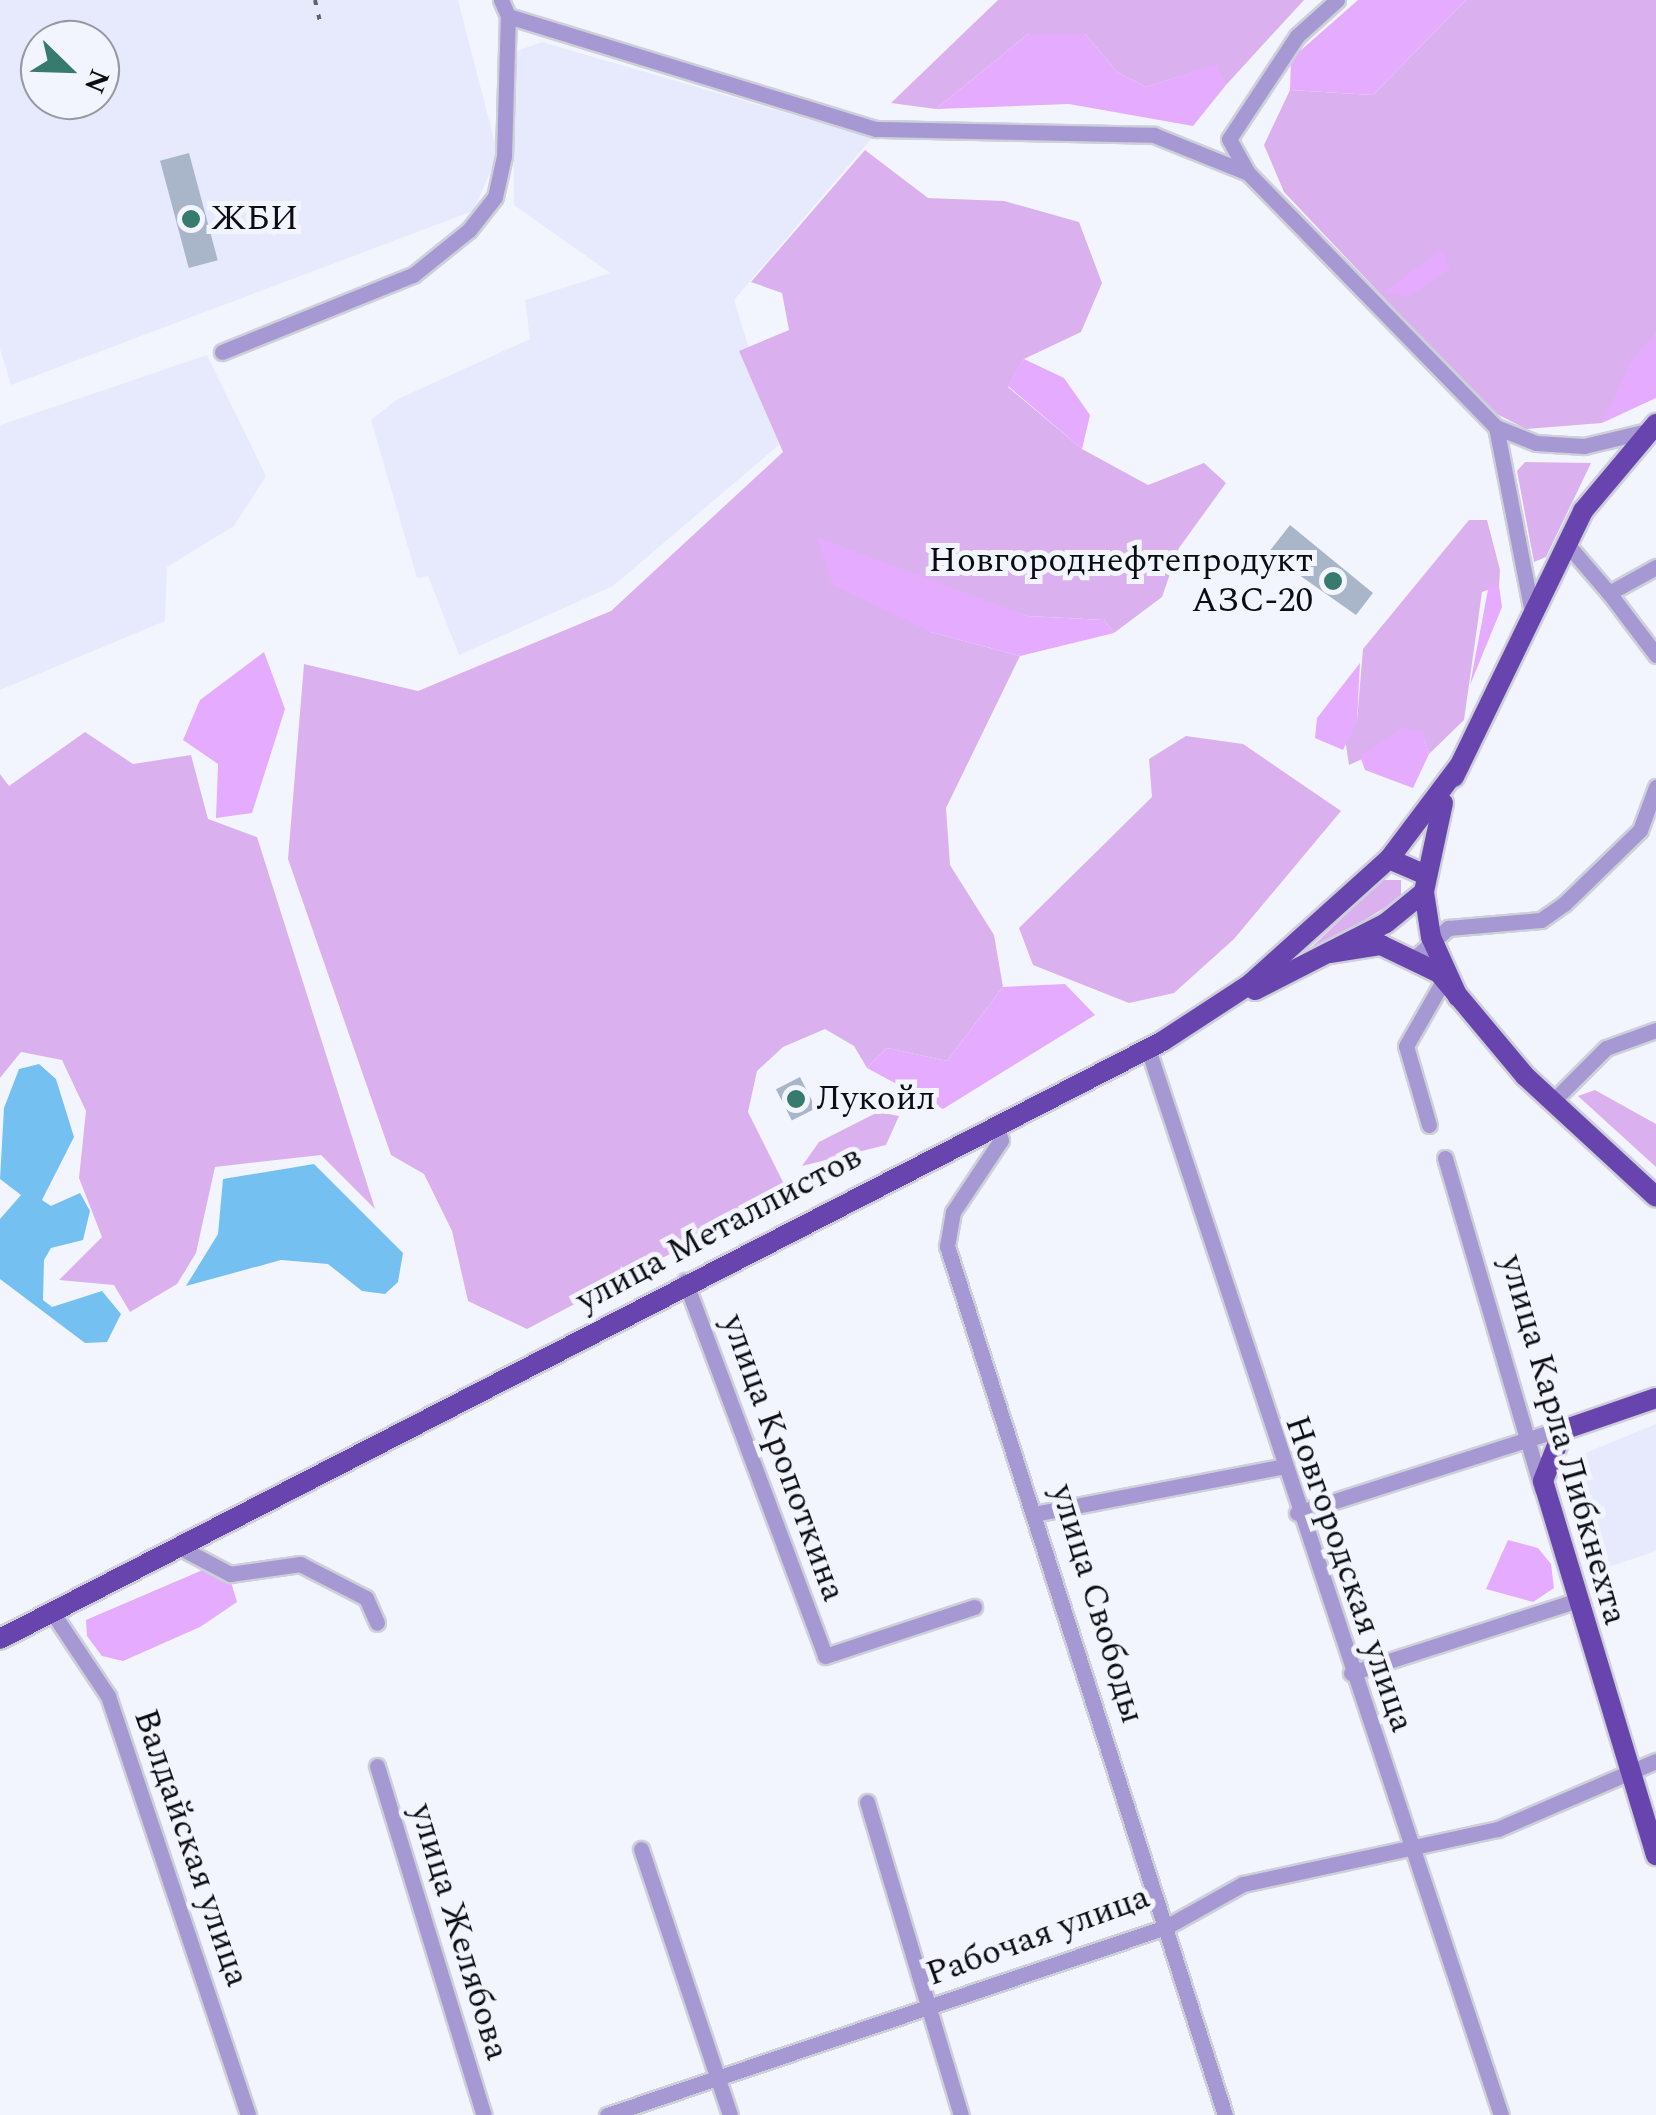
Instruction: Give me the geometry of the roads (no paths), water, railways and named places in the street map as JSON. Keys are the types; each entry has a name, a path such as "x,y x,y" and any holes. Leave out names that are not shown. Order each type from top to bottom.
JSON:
{"main road":[{"path":"1651,427 1566,543 1459,766 1425,884 1430,937 1445,977 1458,998 1553,1101 1656,1197"},
{"name":"улица Металлистов","path":"0,1639 685,1281 1148,1049 1217,1008 1389,859 1459,766"},
{"path":"1389,859 1425,884"},
{"path":"1217,1008 1330,952 1425,884"},
{"path":"1330,952 1381,944 1417,956 1445,977"},
{"path":"1544,1492 1546,1458 1572,1425 1656,1398"},
{"name":"улица Карла Либкнехта","path":"1544,1492 1656,1855"}],"street":[{"path":"222,352 413,275 469,230 494,197 504,156 508,16 500,0"},
{"path":"1214,156 1297,36 1337,0"},
{"path":"508,16 876,129 1154,134 1214,156 1248,174"},
{"path":"1229,139 1248,174 1496,427 1536,444 1584,446 1651,427"},
{"path":"1496,427 1532,612"},
{"path":"1566,543 1656,655"},
{"path":"1610,594 1656,567"},
{"path":"1417,956 1430,937 1541,920 1640,830 1656,787"},
{"path":"1429,1125 1406,1046 1445,977"},
{"path":"1553,1101 1606,1048 1656,1030"},
{"name":"Новгородская улица","path":"1148,1049 1280,1467 1501,2115"},
{"name":"улица Свободы","path":"996,1124 1001,1140 954,1212 947,1246 1038,1514 1225,2115"},
{"name":"улица Карла Либкнехта","path":"1445,1158 1544,1492"},
{"name":"улица Кропоткина","path":"685,1281 825,1656 974,1607"},
{"path":"1297,1513 1572,1425"},
{"path":"1038,1514 1280,1467"},
{"path":"178,1547 220,1573 315,1570 366,1598 377,1623"},
{"path":"1351,1673 1575,1601"},
{"name":"Валдайская улица","path":"52,1612 108,1696 248,2115"},
{"name":"Рабочая улица","path":"607,2115 1166,1927 1242,1884 1498,1829 1656,1761"},
{"name":"улица Желябова","path":"377,1766 484,2115"},
{"path":"867,1802 961,2115"},
{"path":"642,1848 730,2115"}],"water":[{"path":"39,1064 56,1079 74,1137 42,1200 51,1206 80,1193 90,1211 83,1240 51,1248 44,1260 43,1300 52,1307 102,1291 121,1314 107,1342 85,1343 0,1279 0,1219 21,1195 0,1179 4,1108 19,1069"},
{"path":"314,1164 403,1253 398,1282 385,1294 362,1291 328,1264 281,1260 186,1286 218,1234 223,1179"}],"railway":[{"path":"315,0 321,25"}],"place":[{"name":"ЖБИ","path":"191,219"},
{"name":"Новгороднефтепродукт АЗС-20","path":"1333,581"},
{"name":"Лукойл","path":"796,1099"}]}
